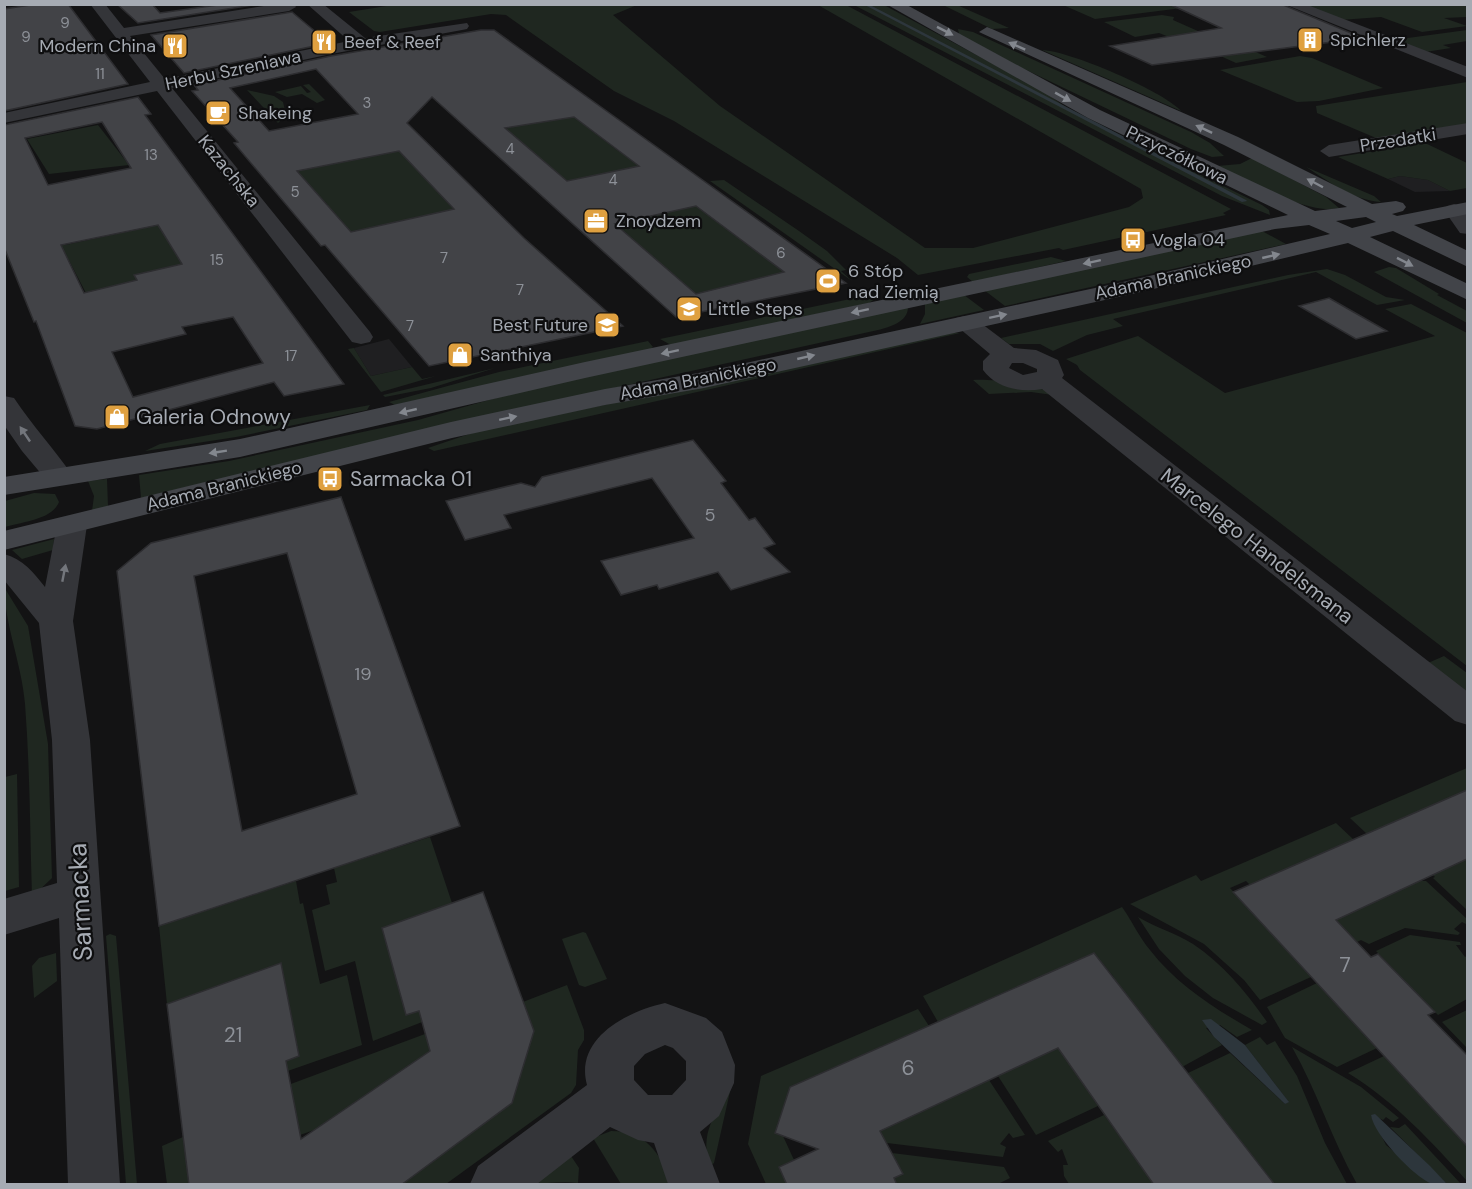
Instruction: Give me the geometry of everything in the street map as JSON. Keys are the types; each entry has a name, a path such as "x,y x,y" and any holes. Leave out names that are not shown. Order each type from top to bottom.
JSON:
{"main road":[{"name":"Przyczółkowa","path":"893,4 1148,141 1353,236 1467,293"},
{"name":"Przyczółkowa","path":"972,25 1231,141 1467,260"},
{"path":"1148,141 1212,161 1229,162 1242,158 1231,141"},
{"name":"Adama Branickiego","path":"4,486 240,448 585,370 1311,218 1430,202 1463,207"},
{"name":"Adama Branickiego","path":"4,542 205,489 451,430 604,397 704,380 965,323 1353,236 1463,207"},
{"name":"Sarmacka","path":"58,476 72,487 76,500 72,525"}],"street":[{"name":"Kazachska","path":"97,4 361,338"},
{"path":"314,4 361,43"},
{"path":"1291,4 1467,73"},
{"path":"118,33 289,7"},
{"name":"Herbu Szreniawa","path":"4,118 361,43 462,26"},
{"name":"Przedatki","path":"1329,151 1467,128"},
{"path":"1463,207 1467,228"},
{"name":"Marcelego Handelsmana","path":"965,323 1008,356 1027,355 1045,361 1052,372 1046,379 1467,712"},
{"name":"Sarmacka","path":"4,404 32,445 58,476"},
{"name":"Sarmacka","path":"72,525 56,621 71,740 94,1185"},
{"path":"4,564 17,574 56,621"},
{"path":"4,917 80,894"},
{"path":"665,1024 681,1027 694,1034 704,1045 711,1058 712,1073 703,1100 684,1115 671,1119 654,1120 638,1116 624,1107 614,1095 610,1081 610,1066 615,1053 624,1041 650,1026 665,1024"},
{"path":"496,1185 614,1095"},
{"path":"671,1119 694,1185"}],"shaded area":[{"path":"399,4 637,5 613,15 720,106 925,248 973,248 1129,207 1143,198 1141,189 818,5 846,5 1231,209 1223,213 1226,215 1063,250 1059,248 918,275 897,258 674,121 614,91 506,15 491,14 380,32 374,31 349,12"},
{"path":"854,5 884,5 1043,91 1074,113 1262,205 1269,210 1270,215 1222,196"},
{"path":"943,5 957,5 1009,28 992,29"},
{"path":"1063,5 1206,5 1095,19"},
{"path":"1299,5 1467,5 1467,17 1444,18 1467,26 1422,32 1381,17 1340,20"},
{"path":"1162,15 1174,17 1173,20 1216,39 1224,38 1267,57 1236,63 1185,40 1179,41 1159,33 1135,37 1104,22"},
{"path":"958,29 973,32 1191,132 1210,143 1224,156 1212,157 1191,149 1016,65 959,34"},
{"path":"1467,30 1467,41 1443,45 1451,48 1425,52 1393,40"},
{"path":"1042,50 1073,57 1115,73 1156,93 1181,111"},
{"path":"1300,56 1312,58 1383,88 1319,101 1297,102 1220,70"},
{"path":"1467,82 1467,124 1376,138 1317,113 1316,106"},
{"path":"309,84 325,100 317,103 302,94 287,97 275,92 301,86 307,93 311,92 303,85"},
{"path":"247,90 274,96 283,102 286,115 278,123"},
{"path":"569,113 578,116 587,127 621,153 626,152 654,177 581,194 504,129"},
{"path":"98,125 129,165 49,174 27,139"},
{"path":"1425,143 1467,163 1467,188 1450,191 1428,180 1400,176 1388,179 1338,157"},
{"path":"401,149 468,206 352,232 346,230 347,227 330,208 326,209 328,205 312,188 308,188 297,171"},
{"path":"1252,158 1326,197 1339,208 1311,207 1295,202 1217,166 1240,164"},
{"path":"1306,167 1374,196 1381,202 1370,201 1351,194"},
{"path":"1400,176 1428,180 1450,191 1415,192 1388,179"},
{"path":"724,180 827,251 846,270 841,271 852,281 710,181"},
{"path":"696,206 784,272 693,295 673,274 670,275 645,250 641,250 612,225"},
{"path":"158,225 189,274 165,268 135,275 137,280 86,293 63,249 59,249 60,236 65,245"},
{"path":"1262,231 1286,244 1005,306 984,290"},
{"path":"1051,257 1066,261 973,282 967,277 969,274"},
{"path":"1389,267 1396,268 1439,294 1437,295 1467,311 1467,323 1374,272"},
{"path":"1327,269 1345,275 1386,297 1405,300 1377,305 1316,272 1113,319 1123,326 1087,335 1053,351 1040,344 1009,344 1001,338 1288,275"},
{"path":"874,294 875,299 869,303 671,345 660,339"},
{"path":"964,295 984,310 920,324 925,314 925,303"},
{"path":"1411,304 1467,333 1467,666 1080,370 1077,365 1066,359 1138,336 1225,393 1435,336 1385,309"},
{"path":"908,307 902,320 878,330 423,430 141,498 139,475 229,461 418,420 535,387"},
{"path":"960,333 434,451 428,448 478,431"},
{"path":"389,339 412,367 371,376 354,348"},
{"path":"648,341 653,347 649,350 395,405 389,402 499,372"},
{"path":"354,348 371,376 412,367 422,379 436,376 381,392 348,349"},
{"path":"495,368 431,388 385,397 383,395"},
{"path":"973,380 1003,381 1037,387 1053,395 1031,392 989,394"},
{"path":"370,405 367,410 236,437 145,451 160,444"},
{"path":"107,479 108,506 92,511 94,496 88,481"},
{"path":"34,493 55,494 59,502 50,513 43,517 5,527 5,501"},
{"path":"54,539 53,550 22,559 12,550"},
{"path":"4,587 28,626 48,744 52,878 32,897 25,704 21,675 7,616"},
{"path":"1444,656 1467,673 1467,693 1428,663"},
{"path":"1467,768 1467,790 1367,834 1350,818"},
{"path":"17,774 19,887 5,891 5,777"},
{"path":"1336,823 1354,840 1250,885 1246,881 1230,888 1311,977 1260,1000 1244,980 1204,944 1130,904 1196,875 1201,881"},
{"path":"430,837 452,903 406,1015 427,1008 430,1019 373,1041 355,961 325,971 312,910 330,904 326,885 337,882 334,868"},
{"path":"1467,859 1467,910 1433,878 1435,877 1433,875"},
{"path":"296,881 300,904 303,903 320,984 347,975 362,1045 262,1080 260,1071 299,1055 281,963 167,1004 159,926"},
{"path":"1420,881 1426,881 1467,919 1468,925 1462,922 1454,929 1460,933 1458,935 1405,928 1369,944 1361,940 1357,942 1336,920"},
{"path":"1122,907 1146,945 1172,974 1210,1004 1252,1030 1237,1037 1220,1025 1206,1028 1222,1045 1182,1067 1158,1034 1150,1038 1144,1017 1132,1002 1125,1005 1113,976 1094,953 938,1022 923,996"},
{"path":"1138,917 1186,940 1204,952 1234,980 1267,1022 1262,1025 1213,998 1185,976 1159,949"},
{"path":"586,933 607,979 585,987 579,985 562,939"},
{"path":"110,934 116,936 137,1184 126,1184 106,936"},
{"path":"1410,935 1460,942 1461,945 1456,945 1465,957 1467,956 1467,999 1438,1015 1376,951"},
{"path":"56,953 57,981 34,998 32,966 39,958"},
{"path":"1317,983 1377,1048 1337,1067 1285,1038 1267,1007"},
{"path":"567,985 584,1030 584,1040 578,1050 576,1085 571,1093 446,1184 401,1184 512,1103 534,1031 525,1006 515,1005"},
{"path":"918,1009 929,1026 790,1087 775,1133 783,1136 794,1160 779,1167 787,1184 766,1184 748,1144 761,1076"},
{"path":"1467,1010 1467,1048 1442,1022"},
{"path":"1211,1019 1245,1045 1289,1102 1285,1104 1214,1037 1202,1020"},
{"path":"433,1031 430,1051 317,1129 300,1135 264,1094"},
{"path":"1260,1037 1267,1045 1275,1041 1297,1076 1325,1143 1347,1184 1263,1184 1270,1178 1255,1159 1247,1163 1234,1132 1219,1113 1211,1116 1204,1094 1188,1073 1230,1053 1285,1104 1288,1101 1245,1045"},
{"path":"1292,1047 1361,1087 1399,1118 1393,1122 1386,1117 1383,1120 1371,1115 1386,1145 1432,1184 1357,1184"},
{"path":"1058,1048 1098,1106 1036,1135 998,1076"},
{"path":"1384,1056 1467,1146 1467,1181 1397,1109 1348,1073"},
{"path":"989,1080 1025,1135 1013,1138 1009,1133 1000,1144 1006,1147 1003,1157 887,1143 879,1131"},
{"path":"731,1087 714,1163 710,1166 706,1144 710,1125"},
{"path":"1375,1114 1447,1184 1432,1184 1415,1173 1379,1133 1371,1115"},
{"path":"1104,1115 1154,1184 1069,1184 1064,1176 1063,1165 1068,1165 1062,1149 1058,1152 1048,1141"},
{"path":"1405,1124 1461,1184 1447,1184 1390,1127 1399,1128"},
{"path":"611,1131 623,1132 642,1139 662,1161 672,1181 665,1184 621,1184 593,1138"},
{"path":"183,1137 189,1184 167,1184 162,1146"},
{"path":"569,1153 579,1168 578,1183 529,1184"},
{"path":"892,1153 1004,1167 1010,1178 998,1184 897,1184 894,1178 903,1174"}],"building":[{"path":"37,4 68,4 128,84 4,111 4,9"},
{"path":"117,4 152,4 160,13 225,4 259,4 138,23"},
{"path":"1169,4 1281,4 1363,38 1152,65 1110,46 1221,28"},
{"path":"292,12 329,43 184,73 151,35"},
{"path":"481,30 494,30 846,283 676,317 432,97 407,123 524,238 623,326 429,366 325,245 321,246 234,143 238,142 192,91 198,90 194,85 331,56","holes":["316,69 358,114 269,131 230,88","574,117 639,166 567,181 505,128","399,151 454,209 351,232 297,171","696,206 784,272 696,294 615,224"]},
{"path":"138,97 151,114 145,115 344,384 284,396 274,382 97,429 75,426 36,321 34,322 4,247 4,125","holes":["102,122 131,168 48,185 25,138","158,225 182,264 134,275 137,280 84,293 61,245","233,317 263,363 133,397 112,352 186,334 182,327"]},
{"path":"1329,298 1387,331 1356,339 1299,306"},
{"path":"693,440 726,481 721,483 749,520 755,518 775,544 764,548 790,572 731,590 718,572 659,589 657,585 621,595 601,561 694,538 652,478 504,515 511,528 465,540 446,501 521,483 535,487 542,477"},
{"path":"341,497 460,826 159,926 117,571 151,543","holes":["287,553 357,794 242,831 194,576"]},
{"path":"1467,790 1467,859 1336,920 1371,957 1378,954 1435,1012 1428,1015 1467,1055 1467,1146 1233,892"},
{"path":"483,892 534,1031 512,1103 401,1185 189,1185 167,1004 281,963 299,1056 286,1061 301,1139 430,1051 419,1011 406,1015 382,928"},
{"path":"1094,953 1275,1185 1154,1185 1058,1048 880,1131 903,1174 894,1178 897,1185 787,1185 779,1167 818,1149 775,1133 790,1087"}],"waterway":[{"path":"864,4 1244,201"}],"place":[{"name":"Spichlerz","path":"1310,40"},
{"name":"Beef & Reef","path":"324,42"},
{"name":"Modern China","path":"175,46"},
{"name":"Shakeing","path":"218,113"},
{"name":"Znoydzem","path":"596,221"},
{"name":"Vogla 04","path":"1133,240"},
{"name":"6 Stóp nad Ziemią","path":"828,281"},
{"name":"Little Steps","path":"689,309"},
{"name":"Best Future","path":"607,325"},
{"name":"Santhiya","path":"460,355"},
{"name":"Galeria Odnowy","path":"117,417"},
{"name":"Sarmacka 01","path":"330,479"}]}
